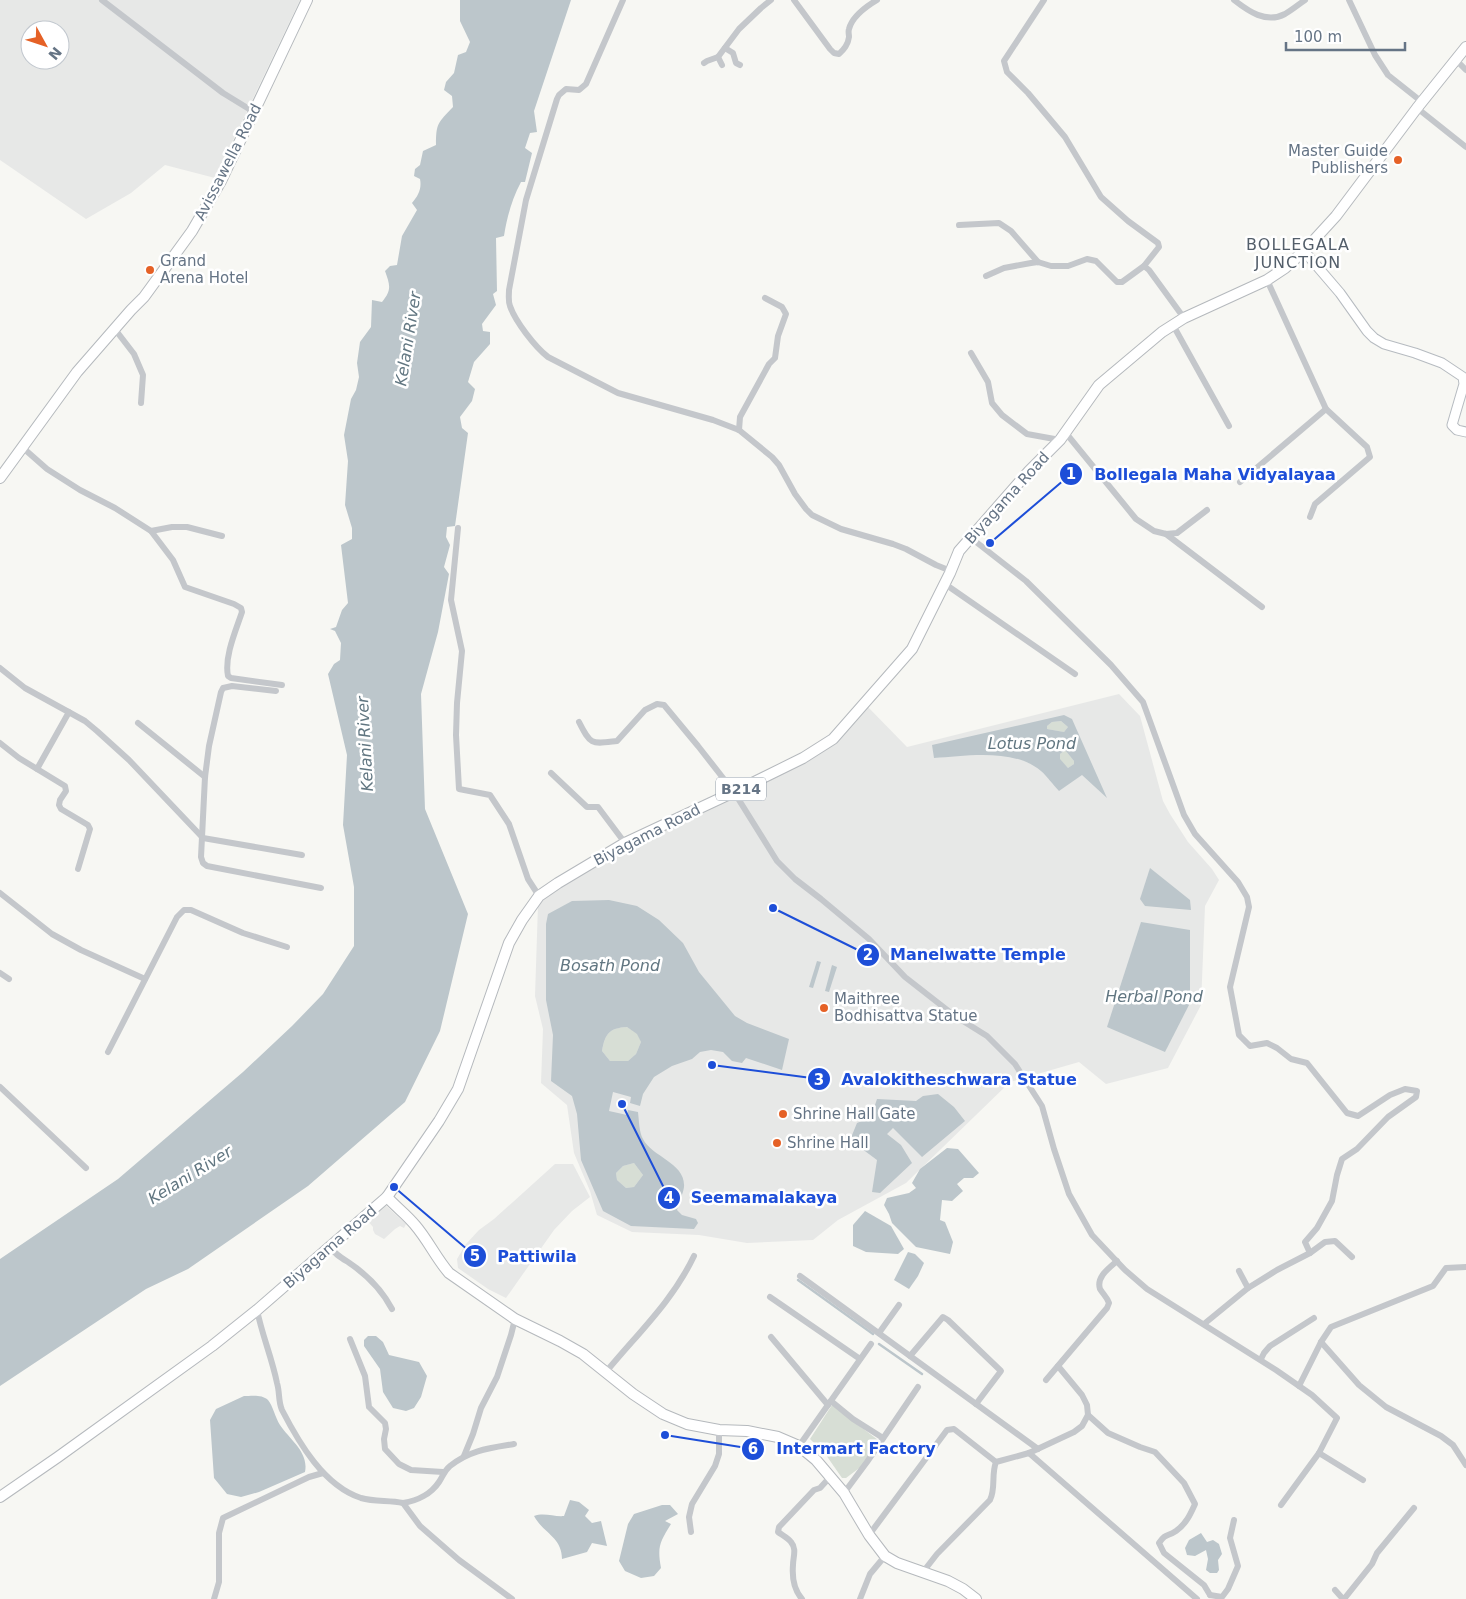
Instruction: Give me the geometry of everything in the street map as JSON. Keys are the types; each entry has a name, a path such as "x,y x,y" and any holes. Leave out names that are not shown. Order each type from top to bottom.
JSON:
{"main road":[{"name":"Avissawella Road","path":"1,475 77,372 114,328 144,298 192,231 221,181 307,0"},
{"name":"Biyagama Road","path":"0,1497 212,1346 357,1225 387,1197 440,1121 458,1089 509,942 539,896 625,842 803,758 833,739 912,649 945,584 959,551 1062,436 1099,385 1147,344 1173,325 1184,318 1267,280 1285,268 1304,251 1336,216 1419,105 1466,47"},
{"path":"387,1197 414,1223 449,1273 515,1319 583,1354 633,1394 663,1414 687,1424 719,1430 748,1431 778,1437 799,1446 831,1476 844,1493 868,1535 885,1556 897,1563 948,1580 976,1599"}],"street":[{"path":"102,0 223,93 254,112"},
{"path":"623,0 586,84 579,90 566,89 557,99 526,200 509,290 509,305 522,327 539,349 548,357 618,393 704,417 739,430 779,465 795,494 812,515 841,529 894,544 951,571"},
{"path":"704,63 718,57 739,29 771,0"},
{"path":"794,0 830,49 834,53 839,54 846,48 849,39 849,29 855,18 877,0"},
{"path":"986,276 1004,268 1038,262 1051,266 1068,266 1087,259 1096,261 1117,282 1122,282 1144,266 1159,247 1158,243 1128,222 1101,197 1065,137 1028,93 1007,72 1004,61 1027,29 1044,0"},
{"path":"1234,0 1249,12 1270,19 1284,15 1305,0"},
{"path":"1349,0 1375,55 1388,75 1466,147"},
{"path":"725,48 733,54 736,64 740,65"},
{"path":"718,57 722,65"},
{"path":"1456,60 1466,70"},
{"path":"959,225 999,223 1011,232 1038,262"},
{"path":"1304,251 1340,293 1374,338 1384,344 1415,352 1442,363 1463,377 1464,384 1452,425 1457,430 1466,432"},
{"path":"1144,266 1149,270 1184,318"},
{"path":"1267,280 1326,409 1367,447 1370,457 1315,504 1310,517"},
{"path":"739,430 740,417 769,364 775,358 778,336 786,314 782,307 766,298"},
{"path":"1173,325 1229,426"},
{"path":"114,328 134,354 143,375 141,403"},
{"path":"971,353 988,382 992,403 1002,415 1027,434 1062,436 1136,519 1154,531 1166,534 1177,533 1206,510"},
{"path":"1240,482 1326,409"},
{"path":"22,447 47,469 151,531 173,560 185,587 241,608 242,612 231,646 227,670 228,676 282,685"},
{"path":"151,531 172,526 187,527 222,536"},
{"path":"458,528 452,600 462,651 456,735 459,789 490,795 509,824 528,879 539,896"},
{"path":"1166,534 1262,607"},
{"path":"971,538 1026,581 1111,665 1143,702 1184,815 1195,834 1238,882 1247,897 1248,907 1230,987 1239,1035 1250,1046 1267,1043 1291,1059 1307,1063 1347,1112 1358,1116 1390,1095 1405,1089 1417,1091 1416,1096 1388,1117 1357,1149 1342,1160 1332,1201 1317,1228 1305,1242 1310,1253"},
{"path":"945,584 1075,674"},
{"path":"0,668 25,688 85,722 115,746 203,838 302,854"},
{"path":"276,691 232,686 223,688 210,738 203,794 201,857 203,863 207,866 321,888"},
{"path":"579,722 587,739 596,743 617,741 645,710 657,704 664,705 734,792 777,861 795,879 870,939 904,977 955,1016 987,1036 1015,1064 1042,1106 1069,1194 1092,1235 1116,1261 1147,1288 1261,1360 1312,1395 1337,1418 1319,1453 1281,1505"},
{"path":"37,769 69,712"},
{"path":"138,723 205,777"},
{"path":"0,744 65,786 66,791 59,805 88,825 90,829 78,869"},
{"path":"551,773 587,807 598,808 625,842"},
{"path":"0,892 52,934 81,950 145,978"},
{"path":"108,1052 177,917 184,910 191,910 243,933 287,947"},
{"path":"0,973 9,979"},
{"path":"0,1087 86,1168"},
{"path":"1204,1324 1248,1288 1310,1253 1325,1242 1335,1242 1352,1257"},
{"path":"330,1247 336,1255 348,1262 377,1286 386,1297 392,1309"},
{"path":"606,1372 668,1301 684,1278 694,1256"},
{"path":"1046,1380 1107,1308 1109,1303 1101,1290 1099,1282 1102,1275 1116,1261"},
{"path":"1299,1386 1331,1326 1433,1286 1446,1268 1466,1267"},
{"path":"1239,1271 1248,1288"},
{"path":"800,1276 1038,1449"},
{"path":"770,1297 860,1359"},
{"path":"879,1333 899,1305"},
{"path":"257,1310 262,1334 280,1393 279,1403 282,1410 313,1462 323,1473 346,1491 360,1498 374,1501 403,1503 422,1497 432,1490 444,1472 464,1456 476,1451 514,1444"},
{"path":"910,1356 943,1317 948,1320 1001,1371 976,1404"},
{"path":"1261,1360 1270,1346 1314,1318"},
{"path":"464,1456 481,1408 498,1376 515,1319"},
{"path":"771,1337 830,1403 883,1438"},
{"path":"350,1339 365,1376 369,1407 385,1423 385,1448 399,1464 411,1470 444,1472"},
{"path":"1321,1342 1359,1385 1386,1407 1441,1436 1453,1445 1466,1465"},
{"path":"799,1446 871,1344"},
{"path":"996,1462 1030,1453 1074,1432 1082,1426 1088,1415 1087,1405 1082,1395 1058,1366"},
{"path":"844,1493 918,1387"},
{"path":"1088,1415 1108,1433 1155,1452 1184,1483 1195,1504 1188,1519 1175,1532 1164,1536 1159,1543 1164,1553 1204,1585 1209,1597 1222,1597 1228,1590 1238,1566 1230,1538 1234,1520"},
{"path":"868,1535 946,1430 954,1429 996,1462"},
{"path":"690,1532 689,1517 692,1504 716,1466 719,1454 719,1430"},
{"path":"1030,1453 1197,1599"},
{"path":"1319,1453 1363,1480"},
{"path":"923,1572 990,1500 993,1493 993,1469 996,1462"},
{"path":"214,1599 219,1582 219,1533 223,1518 301,1480 323,1473"},
{"path":"802,1599 794,1584 795,1548 791,1541 778,1532 778,1527 814,1490 820,1488 831,1476"},
{"path":"403,1503 416,1521 431,1536 459,1560 512,1599"},
{"path":"1335,1590 1344,1599 1372,1564 1377,1553 1414,1508"},
{"path":"860,1599 870,1574 885,1556"}],"shaded area":[{"path":"0,0 300,0 215,178 165,165 131,193 86,219 0,160"},
{"path":"1119,694 1140,716 1163,801 1188,842 1212,869 1219,880 1205,906 1201,1005 1168,1068 1106,1084 1079,1062 1010,1082 906,1183 838,1220 813,1240 747,1243 699,1235 632,1232 597,1215 590,1191 574,1153 567,1105 541,1083 543,1029 535,996 538,905 560,885 626,845 804,760 867,706 907,747"},
{"path":"1061,721 1068,727 1064,732 1047,729 1047,726 1052,722"},
{"path":"1065,750 1074,761 1074,764 1068,768 1060,760 1060,754"},
{"path":"627,1027 638,1034 641,1042 636,1054 628,1061 610,1061 602,1051 606,1036 616,1029"},
{"path":"634,1163 643,1175 634,1187 626,1188 617,1180 616,1173 623,1166"},
{"path":"555,1164 573,1164 590,1197 572,1211 554,1230 506,1298 488,1289 458,1268 457,1259 466,1244 479,1230 494,1219"},
{"path":"384,1204 406,1224 404,1228 400,1226 384,1239 375,1234 373,1227 367,1220"},
{"path":"832,1405 878,1440 862,1466 846,1478 842,1478 826,1455 810,1439"}],"water":[{"name":"Kelani River","path":"460,0 571,0 534,111 537,132 530,133 525,148 532,153 525,182 521,182 515,195 508,215 504,236 496,238 497,291 493,294 496,305 482,324 483,331 490,332 490,344 474,362 468,382 475,389 472,401 460,417 462,428 468,433 455,526 447,527 446,537 450,545 444,567 449,574 438,632 421,694 425,809 468,914 440,1031 405,1102 308,1186 188,1269 146,1289 0,1386 0,1259 118,1179 243,1072 323,994 354,946 354,887 343,825 347,755 328,674 334,664 340,660 341,643 335,631 330,629 336,627 342,610 348,603 341,545 352,539 352,528 345,505 348,461 344,435 351,399 356,390 359,377 357,363 360,342 371,327 372,300 382,302 389,291 385,271 390,266 397,265 402,236 417,210 412,203 419,192 420,186 420,179 414,176 415,169 420,165 423,151 436,145 439,124 453,107 452,96 444,90 446,82 454,73 458,55 466,52 470,42 460,21"},
{"name":"Lotus Pond","path":"1064,715 1072,719 1107,798 1082,775 1059,791 1041,771 1017,759 989,755 934,758 932,745","holes":["1061,721 1068,727 1064,732 1047,729 1047,726 1052,722","1065,750 1074,761 1074,764 1068,768 1060,759 1060,754"]},
{"path":"1150,868 1190,900 1191,910 1145,906 1140,899"},
{"name":"Bosath Pond","path":"609,900 637,906 659,920 683,943 699,972 735,1016 747,1023 789,1039 782,1070 746,1058 742,1063 732,1061 723,1052 711,1050 700,1052 692,1059 672,1066 654,1077 643,1094 640,1106 630,1103 631,1097 613,1092 609,1111 627,1115 628,1110 638,1112 640,1129 647,1145 680,1172 684,1187 677,1210 682,1215 696,1219 698,1223 694,1229 631,1226 603,1211 581,1160 577,1114 572,1096 551,1081 553,1035 546,1000 546,924 548,914 572,901","holes":["627,1027 637,1034 641,1042 636,1054 628,1061 610,1061 602,1051 606,1036 616,1029","634,1163 643,1175 634,1187 626,1188 617,1180 616,1173 623,1166"]},
{"name":"Herbal Pond","path":"1141,922 1190,930 1190,1003 1165,1052 1107,1027"},
{"path":"817,961 821,962 813,988 809,987"},
{"path":"832,965 837,967 829,992 825,991"},
{"path":"938,1094 954,1107 965,1121 922,1157 893,1128 887,1134 901,1145 912,1163 880,1193 872,1192 877,1160 850,1140 857,1123 871,1117 877,1099 916,1101 923,1096"},
{"path":"947,1148 958,1149 979,1173 973,1178 964,1178 957,1184 963,1191 952,1201 942,1200 940,1220 945,1222 953,1242 950,1254 916,1247 892,1223 884,1205 887,1198 909,1193 916,1188 912,1183 920,1169"},
{"path":"865,1211 891,1226 904,1249 898,1254 866,1252 853,1246 853,1225"},
{"path":"908,1252 915,1254 924,1263 909,1289 894,1280"},
{"path":"368,1336 376,1336 383,1342 389,1355 419,1362 427,1376 421,1397 414,1408 406,1411 393,1408 383,1392 380,1369 364,1346 364,1340"},
{"path":"244,1396 260,1396 268,1400 280,1425 301,1452 304,1458 305,1472 259,1492 241,1497 227,1494 214,1478 210,1420 216,1409"},
{"path":"570,1500 579,1502 589,1510 585,1516 592,1523 601,1521 607,1546 592,1543 587,1552 562,1559 556,1540 534,1516 542,1514 564,1516"},
{"path":"662,1505 670,1505 678,1514 665,1521 671,1524 660,1544 661,1568 654,1576 641,1578 625,1571 619,1561 628,1524 634,1514"},
{"path":"1201,1533 1207,1542 1213,1540 1219,1544 1222,1554 1218,1560 1219,1570 1217,1573 1210,1573 1206,1570 1208,1559 1206,1550 1195,1556 1187,1555 1185,1548 1189,1540"}],"waterway":[{"path":"798,1280 873,1334"},
{"path":"879,1344 922,1374"}],"place":[{"name":"Master Guide Publishers","path":"1398,160"},
{"name":"Grand Arena Hotel","path":"150,270"},
{"name":"Bollegala Maha Vidyalayaa","path":"990,543"},
{"name":"Manelwatte Temple","path":"773,908"},
{"name":"Maithree Bodhisattva Statue","path":"824,1008"},
{"name":"Avalokitheschwara Statue","path":"712,1065"},
{"name":"Seemamalakaya","path":"622,1104"},
{"name":"Shrine Hall Gate","path":"783,1114"},
{"name":"Shrine Hall","path":"777,1143"},
{"name":"Pattiwila","path":"394,1187"},
{"name":"Intermart Factory","path":"665,1435"}],"district":[{"name":"BOLLEGALA JUNCTION","path":"1298,253"}]}
